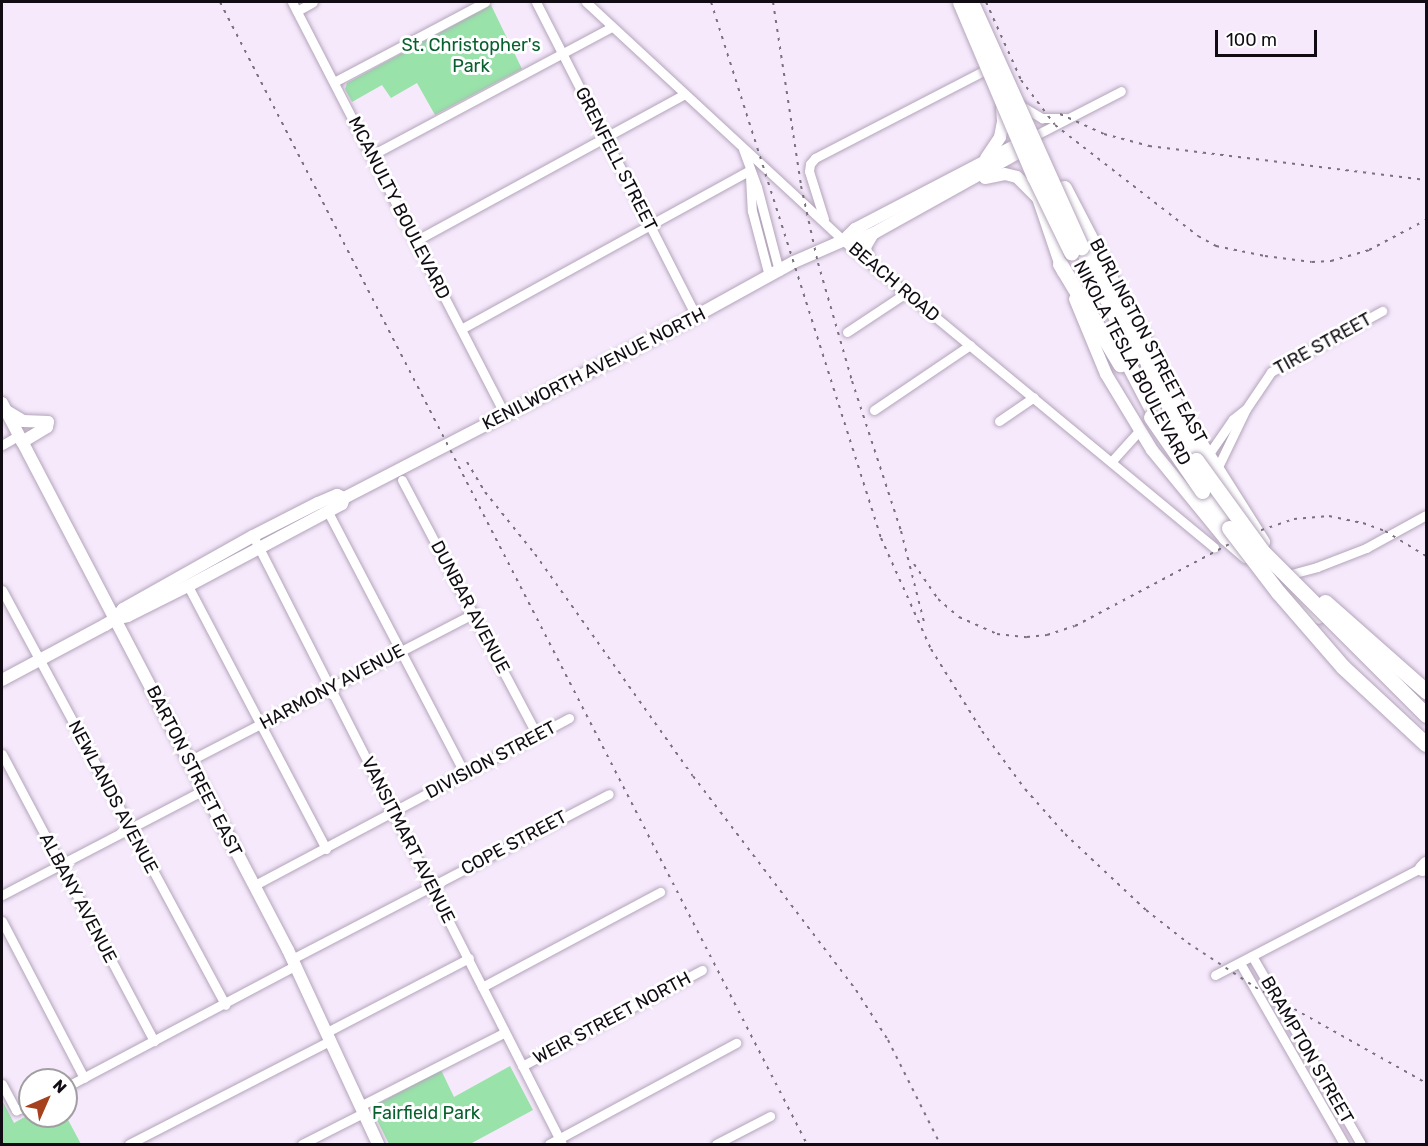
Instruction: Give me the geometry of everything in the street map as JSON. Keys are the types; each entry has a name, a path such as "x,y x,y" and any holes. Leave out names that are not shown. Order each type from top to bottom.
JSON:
{"highway":[{"name":"NIKOLA TESLA BOULEVARD","path":"959,2 1034,176 1076,249 1159,412 1202,458 1231,510 1288,580 1426,717"},
{"name":"NIKOLA TESLA BOULEVARD","path":"970,2 1076,249"},
{"path":"1064,188 1107,272 1159,412"},
{"path":"1060,264 1159,412 1202,491 1229,528 1278,592 1343,667 1426,744"},
{"path":"1231,510 1266,551 1426,691"},
{"path":"1229,528 1283,589 1426,728"}],"main road":[{"name":"BURLINGTON STREET EAST","path":"959,2 988,68 1005,96 1036,137 1116,277 1202,458 1218,471 1310,609"},
{"name":"BURLINGTON STREET EAST","path":"970,2 1005,96 1060,264 1106,374 1139,431 1180,485 1230,544 1310,609 1426,717"},
{"path":"976,166 989,155 1000,137 1005,96"},
{"name":"KENILWORTH AVENUE NORTH","path":"115,619 123,609 256,542 328,512 342,504 344,498 774,274 844,240 874,233 972,181 1036,137"},
{"name":"KENILWORTH AVENUE NORTH","path":"844,240 855,229 976,166 1021,148"},
{"path":"972,181 1012,175 1025,182 1038,198"},
{"path":"3,406 23,421 48,422 46,427 21,438"},
{"name":"BARTON STREET EAST","path":"3,406 294,962 378,1144"},
{"name":"KENILWORTH AVENUE NORTH","path":"2,680 115,619 128,616 188,586 318,502 337,495 344,498"}],"street":[{"name":"MCANULTY BOULEVARD","path":"292,2 505,414"},
{"path":"297,11 314,2"},
{"path":"334,81 485,2"},
{"name":"GRENFELL STREET","path":"536,2 696,316"},
{"name":"BEACH ROAD","path":"586,2 870,263 1214,548"},
{"path":"372,155 612,27"},
{"path":"824,222 809,171 815,158 988,68"},
{"name":"KENILWORTH AVENUE NORTH","path":"1036,137 1121,92"},
{"path":"417,240 685,94"},
{"path":"1005,96 1037,117 1049,120 1073,116"},
{"path":"742,147 750,170 752,211 774,274"},
{"path":"461,329 750,170"},
{"path":"870,263 867,247 874,233"},
{"path":"847,332 906,293"},
{"name":"TIRE STREET","path":"1218,471 1246,409 1271,372 1382,311"},
{"path":"874,410 970,345"},
{"path":"999,421 1034,397"},
{"name":"TIRE STREET","path":"1180,485 1233,420 1246,409"},
{"path":"1111,462 1139,431"},
{"path":"2,445 21,438"},
{"path":"1180,485 1200,482 1218,471"},
{"name":"DUNBAR AVENUE","path":"402,480 537,735"},
{"path":"328,512 465,774"},
{"path":"1273,579 1317,567 1366,548 1426,515"},
{"name":"VANSITMART AVENUE","path":"256,542 329,688 433,886 503,1033 560,1142"},
{"path":"188,586 326,849"},
{"name":"NEWLANDS AVENUE","path":"2,590 225,1005"},
{"name":"HARMONY AVENUE","path":"189,761 474,613"},
{"name":"DIVISION STREET","path":"253,886 569,718"},
{"name":"ALBANY AVENUE","path":"2,754 154,1041"},
{"path":"2,895 204,790"},
{"name":"COPE STREET","path":"78,1081 225,1005 294,962 433,886 609,794"},
{"path":"1215,975 1425,866"},
{"path":"482,987 660,892"},
{"path":"2,921 84,1078"},
{"name":"BRAMPTON STREET","path":"1252,957 1361,1144"},
{"path":"129,1144 469,958"},
{"name":"BRAMPTON STREET","path":"1240,963 1344,1144"},
{"name":"WEIR STREET NORTH","path":"522,1066 702,970"},
{"path":"302,1144 503,1033"},
{"path":"549,1144 560,1142 736,1043"},
{"path":"2,1084 16,1110 18,1109"},
{"path":"716,1144 771,1116"}],"green space":[{"name":"St. Christopher's Park","path":"491,5 522,69 435,115 417,83 391,98 382,85 352,102 345,89 347,83"},
{"name":"Fairfield Park","path":"510,1066 533,1110 470,1144 389,1144 373,1112 374,1106 441,1070 454,1097"},
{"path":"2,1100 14,1123 18,1121 18,1128 72,1128 81,1144 2,1144"}],"railway":[{"path":"220,2 807,1144"},
{"path":"711,2 881,538 931,649 982,731 1025,789 1065,834 1146,910 1188,943 1255,987 1426,1083"},
{"path":"773,2 801,186 818,263 852,381 901,531 924,622"},
{"path":"986,2 1021,80 1055,125 1198,236 1216,246 1265,256 1312,262 1331,261 1369,250 1426,220"},
{"path":"1060,114 1104,134 1149,146 1426,180"},
{"path":"467,462 485,492 535,554 693,776 856,990 888,1040 940,1144"},
{"path":"914,564 938,599 959,617 997,634 1027,637 1047,635 1075,626 1244,536 1294,519 1329,516 1363,523 1385,531 1426,556"}]}
